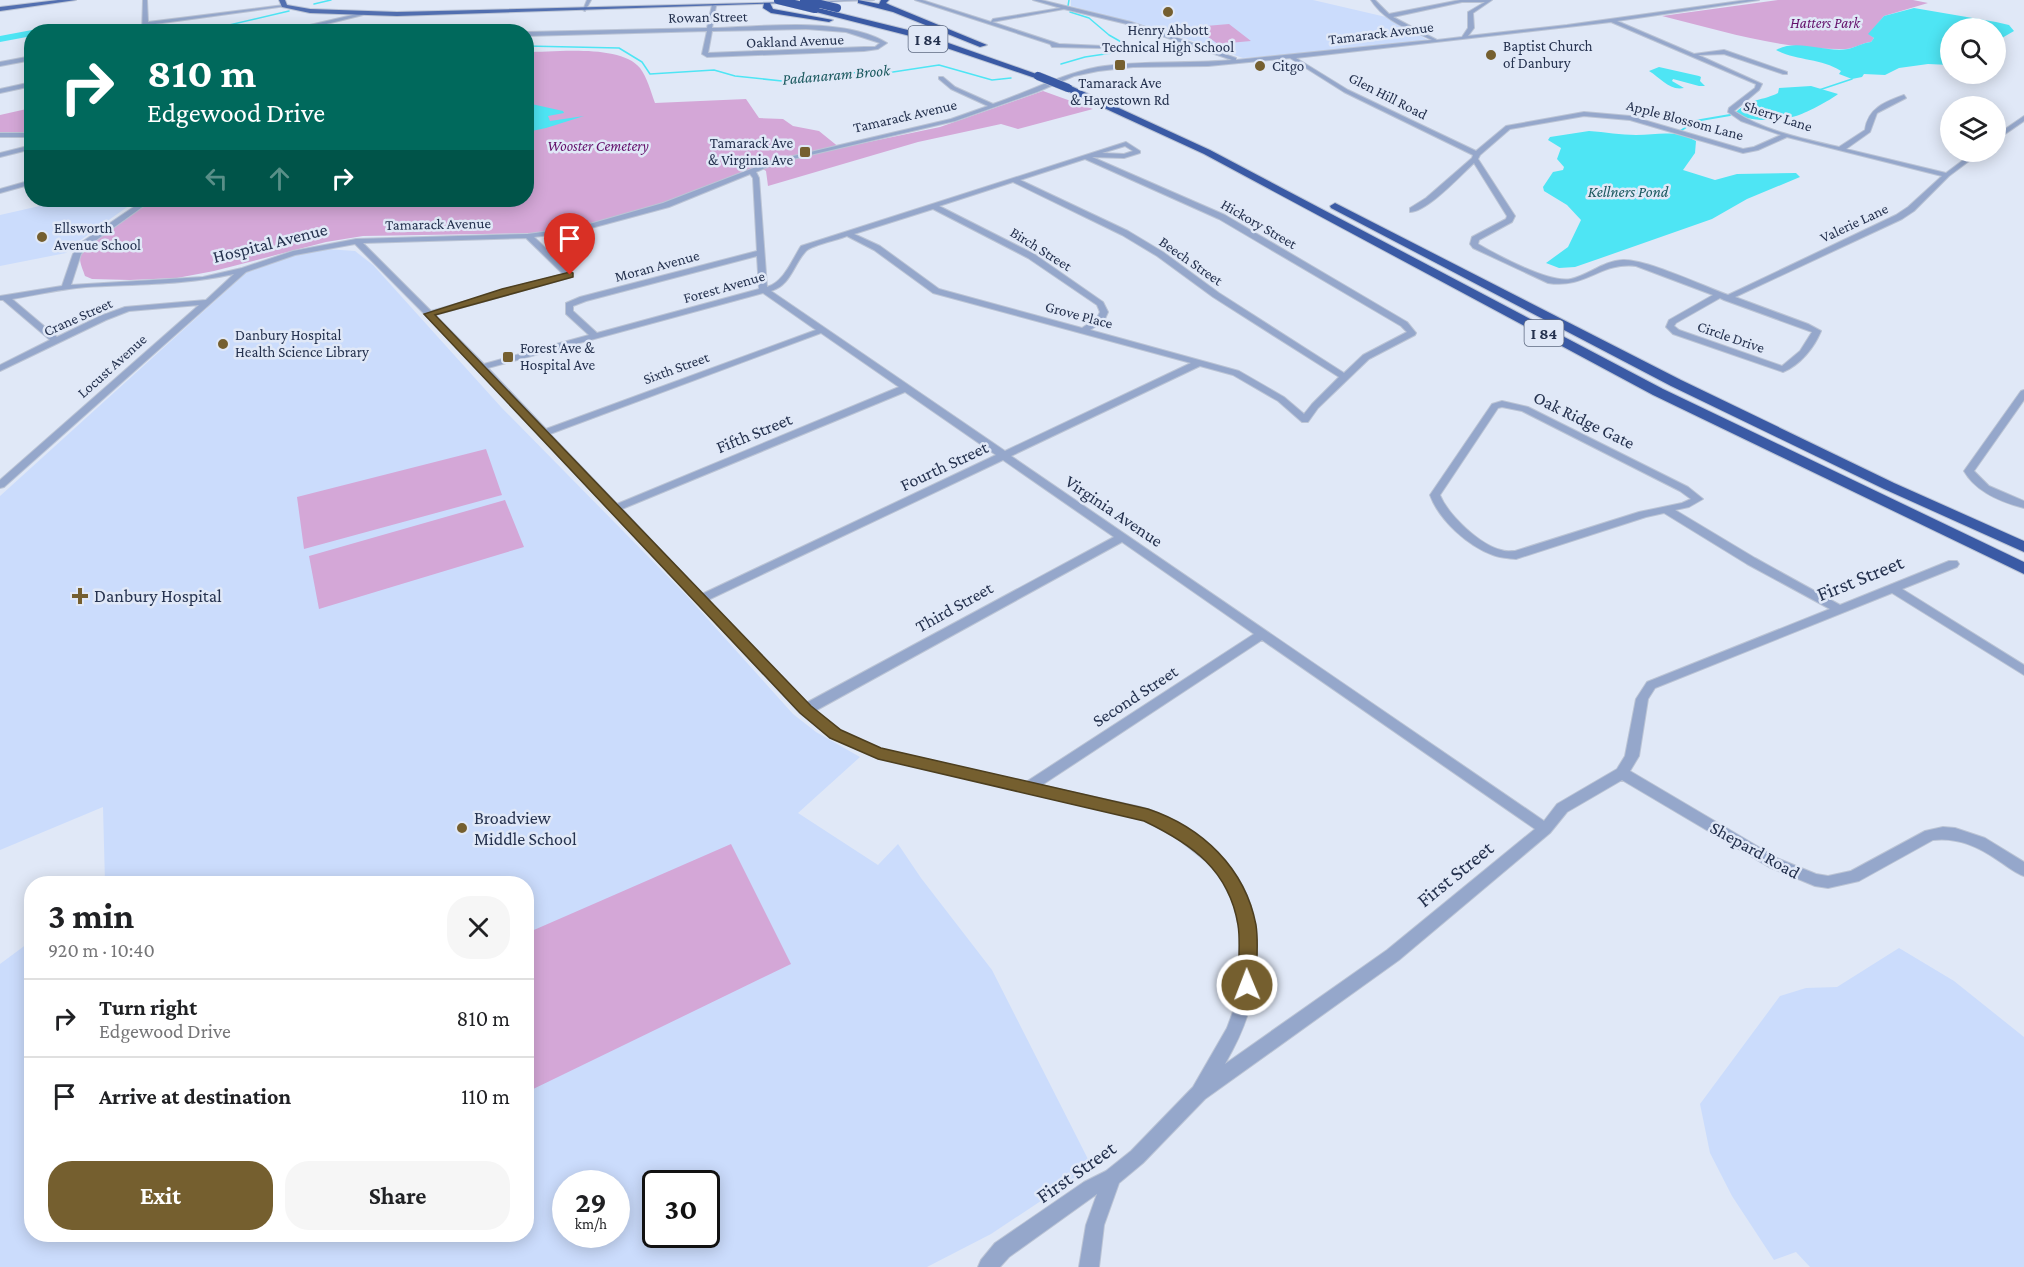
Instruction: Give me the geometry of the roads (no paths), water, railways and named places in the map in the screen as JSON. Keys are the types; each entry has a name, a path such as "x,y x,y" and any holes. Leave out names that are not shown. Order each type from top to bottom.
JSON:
{"highway":[{"name":"I 84","path":"777,0 897,30 1038,72 1050,72 1207,152 1668,396 2024,568"},
{"name":"I 84","path":"803,0 949,38 1202,137 1676,383 1889,486 2024,547"},
{"path":"885,0 882,3 898,12"},
{"path":"858,1 898,12 992,48"},
{"path":"767,5 771,11 881,28 977,54"},
{"path":"1020,59 1038,72"}],"main road":[{"path":"0,9 42,2 73,0"},
{"path":"285,5 304,10 361,14 585,10 871,0"}],"street":[{"path":"145,0 144,24 285,5"},
{"path":"585,10 589,0"},
{"path":"917,0 1058,45"},
{"path":"1035,0 1150,30 1241,61"},
{"path":"1373,0 1378,8 1389,16 1435,40"},
{"path":"1389,16 1462,1 1491,0"},
{"path":"1465,37 1471,28 1470,12 1491,0"},
{"name":"Tamarack Avenue","path":"356,241 387,238 528,236 580,229 633,216 697,194 792,156 939,124 1072,75 1098,69 1290,56 1611,21 1757,0"},
{"path":"709,30 714,6"},
{"path":"989,22 1067,8"},
{"path":"316,24 361,14"},
{"name":"Sherry Lane","path":"1611,21 1758,82 1760,85 1757,89 1735,105 1731,112 1744,121 1786,135 1947,175"},
{"name":"Rowan Street","path":"534,34 832,27 878,40 884,43 883,45"},
{"name":"Oakland Avenue","path":"709,30 705,54 707,55 852,50 883,45"},
{"path":"1042,45 1100,45"},
{"path":"1695,55 1724,52 1785,73"},
{"name":"Glen Hill Road","path":"1290,56 1346,91 1476,156"},
{"path":"0,64 24,60"},
{"path":"941,78 953,88 993,106"},
{"path":"0,91 24,86"},
{"path":"1841,148 1858,140 1868,130 1868,118 1874,112 1904,97"},
{"name":"Apple Blossom Lane","path":"1413,210 1429,200 1508,127 1584,114 1638,119 1743,151 1756,149 1786,135"},
{"path":"2006,131 2024,118"},
{"path":"0,135 24,135"},
{"name":"Forest Avenue","path":"482,367 776,287 785,278 804,248 933,206 1088,156 1126,144 1138,152 1124,156 1088,156"},
{"path":"0,155 24,149"},
{"name":"Hickory Street","path":"1088,156 1222,217 1410,329 1412,333 1407,337 1384,346 1366,357 1345,377"},
{"path":"1476,156 1511,216 1509,220 1475,239 1473,244 1476,246 1559,285 1575,283 1613,263 1627,262 1723,297"},
{"name":"Valerie Lane","path":"1670,327 1672,322 1723,297 1899,217 1965,162"},
{"path":"752,171 756,178 763,289"},
{"name":"Beech Street","path":"1014,180 1125,233 1345,377"},
{"path":"0,191 24,184"},
{"name":"Birch Street","path":"933,206 1031,256 1100,304 1104,312 1101,319 1085,330"},
{"path":"66,287 77,254 85,244 138,207"},
{"name":"Grove Place","path":"848,234 877,248 936,291 1236,373 1281,399 1305,420 1315,406 1345,377"},
{"path":"429,314 570,275 528,236"},
{"name":"Hospital Avenue","path":"3,298 66,287 203,279 244,270 293,253 356,241 482,367 805,710 836,734 878,753 1148,815 1175,828 1204,848 1227,871 1242,905 1248,928 1247,985 1237,1023 1199,1093"},
{"name":"Moran Avenue","path":"596,337 569,312 569,305 582,299 760,253"},
{"name":"Locust Avenue","path":"0,485 244,270"},
{"name":"Virginia Avenue","path":"763,289 820,331 1545,829"},
{"name":"Circle Drive","path":"1670,327 1676,332 1783,369 1793,363 1814,340 1817,331 1723,297"},
{"path":"3,298 56,341"},
{"name":"Crane Street","path":"0,368 128,309 206,302"},
{"name":"Sixth Street","path":"543,433 820,331"},
{"name":"Fourth Street","path":"701,599 1201,362"},
{"name":"Fifth Street","path":"615,508 906,388"},
{"path":"2024,393 1971,466 1970,471 1973,480 2024,505"},
{"name":"Oak Ridge Gate","path":"1502,404 1525,409 1698,499 1667,510 1643,514 1516,555 1499,554 1486,548 1450,519 1440,509 1435,495 1495,406 1502,404"},
{"path":"1667,510 1751,561 1841,610"},
{"name":"Third Street","path":"805,710 1121,538"},
{"name":"First Street","path":"988,1267 1002,1250 1090,1188 1112,1177 1137,1157 1199,1093 1393,955 1545,829 1562,808 1622,773 1632,756 1642,699 1651,685 1953,564"},
{"path":"1894,589 2024,671"},
{"name":"Second Street","path":"1029,788 1262,634"},
{"name":"Shepard Road","path":"1622,773 1774,863 1815,880 1828,882 1854,877 1930,835 1943,832 1977,841 2024,870"},
{"path":"1089,1267 1095,1225 1112,1177"}],"water":[{"path":"1914,8 1973,18 1940,18 1940,65 1899,68 1885,75 1864,74 1862,77 1852,79 1839,74 1841,71 1833,67 1776,50 1802,45 1839,50 1871,42 1874,38 1868,34 1884,16"},
{"path":"2006,24 2009,25 2014,31 2006,36"},
{"path":"1659,67 1699,76 1705,86 1673,79 1672,81 1684,88 1669,86 1649,71"},
{"path":"1811,86 1838,94 1800,115 1774,120 1756,120 1741,116 1736,112 1752,102 1778,93 1779,88"},
{"path":"534,105 563,111 564,113 548,116 550,121 584,116 534,131"},
{"name":"Kellners Pond","path":"1589,131 1630,135 1673,134 1688,137 1696,141 1695,153 1683,170 1715,180 1737,174 1796,173 1800,177 1747,199 1712,219 1575,267 1559,268 1546,263 1568,247 1581,220 1567,205 1544,191 1543,187 1553,172 1563,170 1564,167 1557,159 1561,148 1548,140 1550,137"}],"waterway":[{"path":"314,4 331,0"},
{"name":"Padanaram Brook","path":"1068,6 1069,0"},
{"path":"233,24 289,11"},
{"name":"Padanaram Brook","path":"1061,64 1085,57 1125,51 1130,47 1109,35 1089,18 1070,12"},
{"name":"Padanaram Brook","path":"0,39 24,34"},
{"name":"Padanaram Brook","path":"534,46 619,48 642,62 650,74 714,70 735,76 782,81 841,73 893,72 939,65 992,80 1011,78"},
{"path":"1819,90 1852,79"},
{"path":"1679,132 1695,121 1730,115"}],"place":[{"name":"Henry Abbott Technical High School","path":"1168,12"},
{"name":"Baptist Church of Danbury","path":"1491,55"},
{"name":"Tamarack Ave & Hayestown Rd","path":"1120,65"},
{"name":"Citgo","path":"1260,66"},
{"name":"Tamarack Ave & Virginia Ave","path":"805,152"},
{"name":"Ellsworth Avenue School","path":"42,237"},
{"name":"Danbury Hospital Health Science Library","path":"223,344"},
{"name":"Forest Ave & Hospital Ave","path":"508,357"},
{"name":"Danbury Hospital","path":"80,596"},
{"name":"Broadview Middle School","path":"462,828"}],"park label":[{"name":"Hatters Park","path":"1825,23"},
{"name":"Wooster Cemetery","path":"598,146"}]}
